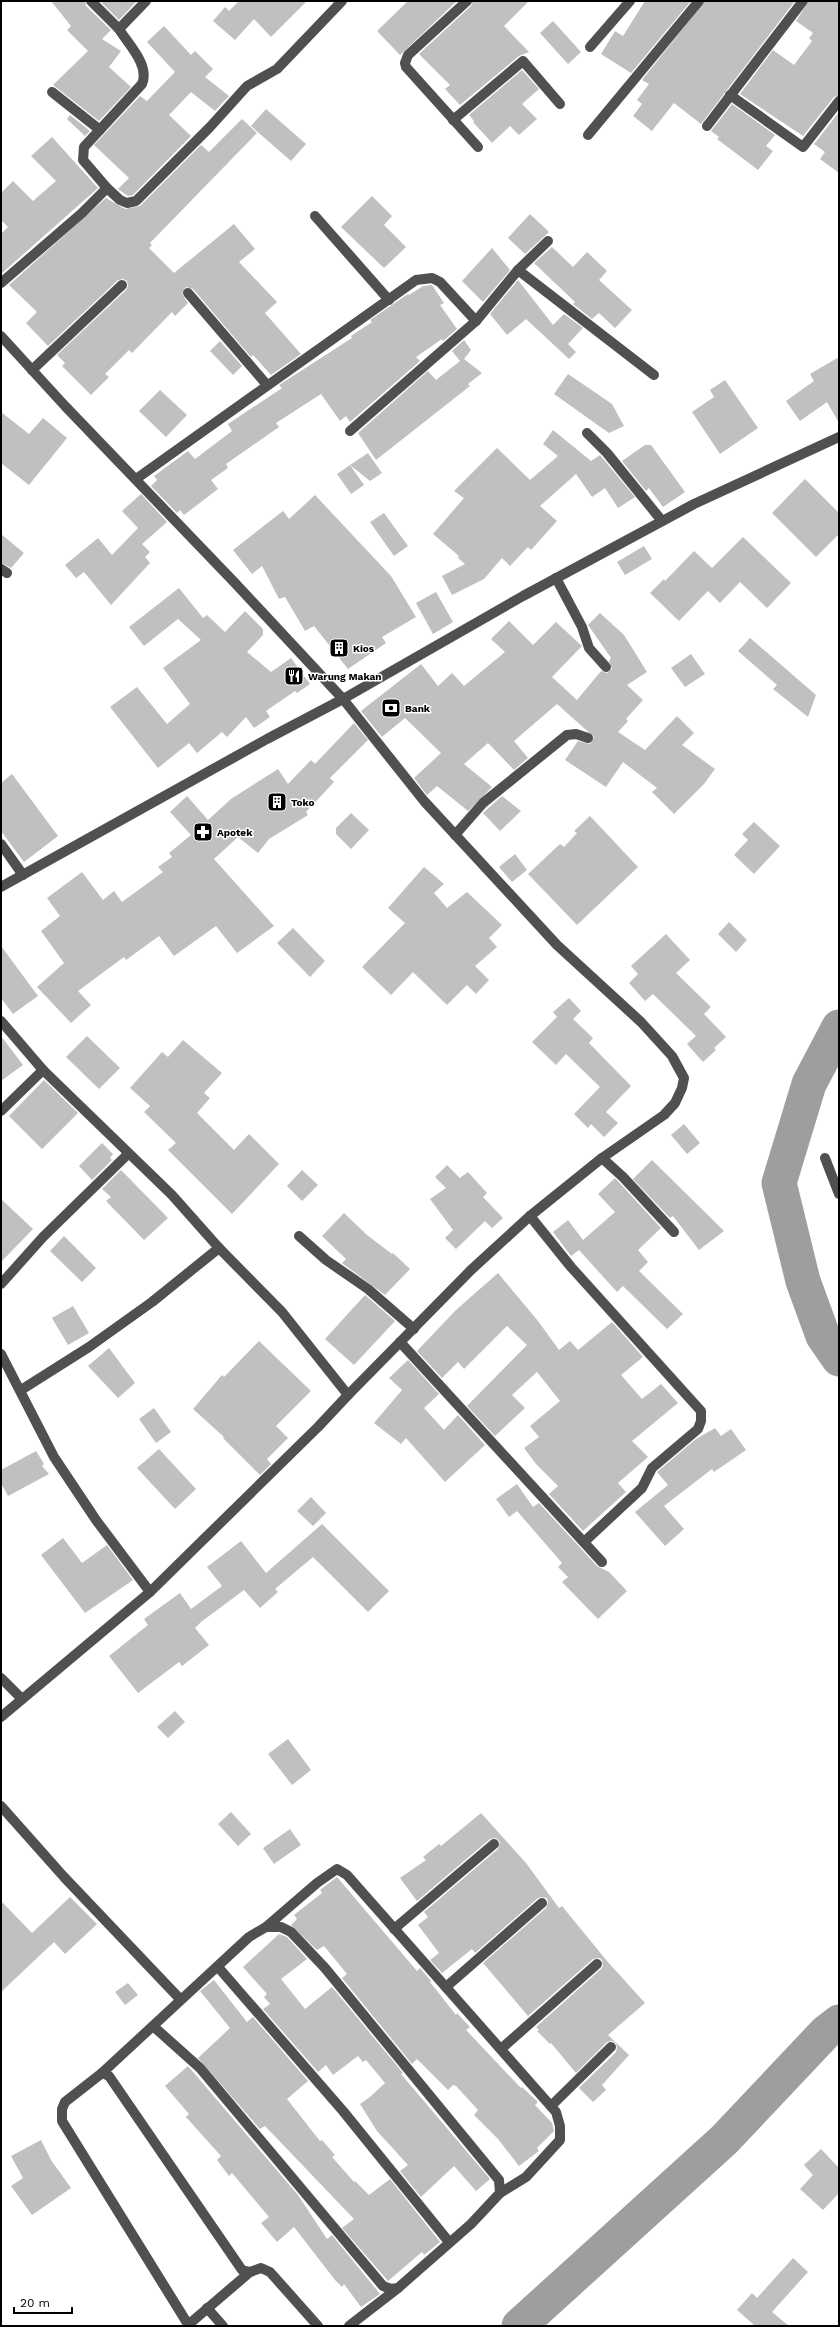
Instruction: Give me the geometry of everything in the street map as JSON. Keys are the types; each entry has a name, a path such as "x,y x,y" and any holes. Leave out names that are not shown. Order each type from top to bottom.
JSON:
{"street":[{"path":"91,1 119,29 141,63 145,77 142,84 84,147 82,155 86,166 120,200 127,203 136,201 210,127 247,86 277,70 342,1"},
{"path":"119,29 146,1"},
{"path":"467,1 408,55 405,63 406,67 478,148"},
{"path":"590,47 630,1"},
{"path":"588,135 699,1"},
{"path":"707,126 730,94 803,1"},
{"path":"453,120 523,61 560,104"},
{"path":"52,92 100,130"},
{"path":"730,94 804,147 839,101"},
{"path":"1,283 107,188"},
{"path":"315,216 389,300"},
{"path":"350,431 476,321 518,270 548,241"},
{"path":"518,270 654,374"},
{"path":"136,479 416,280 432,278 440,282 476,321"},
{"path":"32,370 122,285"},
{"path":"188,293 267,385"},
{"path":"1,336 343,699 424,801 557,945 641,1022 672,1056 684,1078 682,1088 675,1103 664,1115 602,1158 530,1216 471,1270 254,1492 150,1592 1,1717"},
{"path":"587,433 607,453 662,521"},
{"path":"1,887 267,739 343,699 556,578 662,521 694,504 839,437"},
{"path":"556,578 582,627 589,648 606,668"},
{"path":"455,835 483,803 567,735 576,734 588,738"},
{"path":"1,844 23,875"},
{"path":"1,1021 43,1070 172,1195 219,1248 282,1312 348,1395"},
{"path":"1,1111 43,1070"},
{"path":"1,1284 43,1237 128,1154"},
{"path":"602,1158 674,1232"},
{"path":"826,1158 839,1194"},
{"path":"530,1216 571,1267 701,1411 701,1421 698,1429 652,1468 642,1488 584,1542"},
{"path":"299,1236 326,1260 368,1289 414,1329"},
{"path":"21,1390 88,1347 146,1307 219,1248"},
{"path":"400,1342 602,1562"},
{"path":"1,1354 21,1390 54,1457 96,1520 150,1592"},
{"path":"1,1678 22,1699"},
{"path":"1,1806 64,1877 180,1999"},
{"path":"394,1929 494,1844"},
{"path":"318,2326 270,2272 261,2268 250,2272 188,2325 62,2121 62,2109 65,2102 102,2073 127,2048 153,2026 180,1999 218,1967 249,1937 266,1927 317,1882 337,1869 347,1875 551,2106 556,2112 560,2126 560,2140 526,2177 500,2193 471,2224 398,2288 349,2326"},
{"path":"446,1987 542,1903"},
{"path":"266,1927 282,1927 292,1932 324,1968 499,2180 500,2193"},
{"path":"501,2049 597,1964"},
{"path":"218,1967 343,2111 449,2242"},
{"path":"153,2026 200,2068 383,2286 391,2289 398,2288"},
{"path":"551,2106 610,2047"},
{"path":"102,2073 109,2076 242,2270 250,2272"},
{"path":"207,2308 223,2326"}],"building":[{"path":"51,1 85,1 86,6 111,30 102,39 121,51 109,67 131,87 99,121 53,85 88,51 67,30 71,26"},
{"path":"100,1 137,1 119,20"},
{"path":"239,1 307,1 271,37 254,19 235,40 213,21 225,7 229,11"},
{"path":"408,1 457,1 400,55 377,31"},
{"path":"473,1 529,1 504,26 529,52 519,56 460,105 445,89 450,85 419,54 471,6"},
{"path":"645,1 691,1 631,73 601,54 615,31 623,36"},
{"path":"705,1 795,1 701,124 674,103 652,131 633,116 642,104 637,100 649,84 642,80"},
{"path":"809,1 839,1 839,95 834,97 803,136 740,94 773,50 794,65 812,41 809,38 813,33 796,21"},
{"path":"553,21 581,52 568,64 540,33"},
{"path":"164,26 191,55 195,51 213,69 205,77 229,96 215,111 191,92 169,115 191,136 133,195 128,196 118,189 129,178 94,145 140,96 147,101 175,72 147,42"},
{"path":"522,70 539,89 522,104 537,119 519,135 510,126 492,143 473,122 474,121 469,115"},
{"path":"732,104 775,135 766,146 773,151 758,170 717,139 719,137 711,131"},
{"path":"266,109 306,144 291,161 251,126"},
{"path":"839,112 839,173 820,159 825,152 814,144"},
{"path":"70,115 90,131 85,136 67,119"},
{"path":"242,119 257,133 150,243 152,245 149,248 174,273 234,224 255,249 239,262 277,302 265,313 301,354 271,375 253,355 251,357 193,289 186,287 182,294 188,303 175,316 172,312 132,353 129,350 105,374 109,377 91,395 62,366 65,363 57,355 126,290 128,286 127,281 123,279 118,280 48,346 26,323 37,312 9,285 106,198 125,209 140,206 201,145 209,152"},
{"path":"52,137 98,188 1,274 1,234 8,227 1,220 1,193 13,181 33,201 56,181 31,156"},
{"path":"372,196 392,216 384,225 406,247 384,268 341,227"},
{"path":"530,214 549,232 525,254 508,238"},
{"path":"552,247 573,267 587,252 607,271 599,280 632,310 615,328 599,313 592,319 573,304 575,302 534,263"},
{"path":"492,248 510,270 483,302 462,281"},
{"path":"518,280 553,325 564,314 583,328 568,344 576,352 569,359 526,319 507,335 490,314"},
{"path":"432,285 444,303 440,305 457,329 443,341 442,339 416,357 420,361 350,422 346,416 340,421 321,394 276,423 279,427 226,464 228,468 211,480 218,489 184,515 180,510 177,513 151,486 157,480 154,476 188,451 195,459 232,431 228,424 282,388 279,385 352,338 351,336 372,322 370,320 408,294 409,295 423,286"},
{"path":"464,340 471,350 464,359 482,373 468,384 470,386 376,460 358,433 428,371 436,380 460,361 452,351"},
{"path":"220,341 242,366 233,375 210,351"},
{"path":"839,357 839,423 827,402 800,421 786,401 814,381 810,374"},
{"path":"568,374 612,404 624,426 609,433 554,394"},
{"path":"725,380 758,428 720,454 692,412 714,397 710,390"},
{"path":"160,390 187,415 166,437 139,411"},
{"path":"1,412 29,434 43,418 67,438 29,485 1,463"},
{"path":"553,430 591,461 600,455 635,497 618,508 605,488 592,497 576,474 540,506 557,521 531,550 528,547 510,566 502,558 484,579 452,595 442,576 465,564 458,558 459,556 433,534 464,498 454,491 497,448 530,480 558,456 543,444"},
{"path":"645,445 651,445 685,492 663,507 649,488 646,491 622,461"},
{"path":"368,453 382,473 370,481 350,465"},
{"path":"350,465 364,485 351,494 337,474"},
{"path":"805,479 839,513 839,534 816,557 772,513"},
{"path":"141,494 167,522 142,544 150,552 145,557 150,563 111,605 84,572 76,578 65,565 98,538 112,555 138,528 122,511"},
{"path":"315,495 391,576 416,617 382,637 386,643 348,669 314,626 305,631 285,597 279,599 262,566 252,574 233,550 283,511 289,519"},
{"path":"384,513 408,546 394,556 370,522"},
{"path":"1,534 24,553 11,568 1,563"},
{"path":"743,537 791,583 767,608 740,582 720,603 708,591 679,621 650,593 664,579 665,581 694,551 712,568"},
{"path":"644,546 652,559 625,575 617,562"},
{"path":"179,588 203,618 207,615 225,632 245,611 263,629 263,635 247,652 271,672 291,658 310,684 297,693 295,691 266,711 270,717 254,728 246,717 227,737 222,732 197,753 189,743 158,768 110,707 137,687 167,724 190,704 163,668 201,640 178,619 144,646 129,627"},
{"path":"436,592 453,622 433,634 416,603"},
{"path":"600,613 624,635 647,672 627,685 643,700 626,719 628,721 618,732 645,750 677,716 694,733 682,745 715,769 704,784 674,814 652,792 657,788 623,762 606,787 565,760 578,741 590,744 594,737 557,704 514,741 528,758 514,770 488,743 464,764 492,787 468,811 437,786 427,795 414,778 441,753 405,718 382,737 361,711 421,664 438,686 452,673 464,686 505,652 491,639 509,621 533,645 556,622 582,646 552,677 577,700 601,671 607,673 612,669 609,661 611,658 588,625"},
{"path":"750,638 816,695 808,717 773,689 777,685 738,651"},
{"path":"691,654 705,674 685,687 671,668"},
{"path":"354,723 368,740 330,778 334,782 306,812 308,815 269,839 258,853 238,837 214,859 274,926 237,953 216,926 174,956 159,936 126,960 124,957 78,991 91,1005 71,1023 37,987 64,963 41,931 60,916 47,898 82,872 103,900 114,891 122,902 163,872 158,867 172,857 169,853 191,835 170,812 187,796 208,820 231,799 278,769 288,784 311,760 315,764"},
{"path":"12,774 58,836 24,862 1,831 1,783"},
{"path":"502,796 521,811 500,831 483,813"},
{"path":"351,813 369,830 351,849 336,834 336,828"},
{"path":"590,816 638,867 577,925 528,874 560,844 564,847 577,833 574,831"},
{"path":"754,822 780,846 754,874 734,855 748,840 742,834"},
{"path":"515,854 527,870 512,882 499,867"},
{"path":"424,867 444,884 434,893 447,908 467,892 502,925 489,938 497,947 475,966 489,980 476,994 467,985 447,1005 413,972 391,995 362,967 405,923 388,908"},
{"path":"729,922 747,940 736,952 718,934"},
{"path":"293,928 325,961 310,977 277,943"},
{"path":"666,934 690,960 676,973 711,1007 704,1014 726,1037 714,1048 716,1050 703,1062 687,1044 696,1036 653,994 645,1001 629,983 638,974 631,966"},
{"path":"1,946 38,996 13,1014 1,998"},
{"path":"569,998 581,1011 573,1019 593,1038 589,1043 631,1086 606,1112 618,1123 604,1137 591,1124 588,1128 574,1114 600,1087 566,1054 556,1065 532,1042 557,1017 553,1012"},
{"path":"1,1036 23,1065 1,1081"},
{"path":"87,1036 120,1068 99,1089 66,1057"},
{"path":"183,1040 222,1073 204,1093 210,1098 197,1113 234,1150 249,1134 279,1164 232,1214 168,1150 176,1143 144,1112 150,1106 130,1088 162,1052 168,1057"},
{"path":"44,1080 78,1113 42,1149 9,1116"},
{"path":"684,1124 700,1143 687,1154 671,1135"},
{"path":"102,1143 113,1154 110,1158 112,1160 92,1180 79,1166"},
{"path":"652,1160 724,1231 699,1250 673,1216 670,1218 633,1179"},
{"path":"447,1165 460,1178 468,1172 487,1193 483,1197 503,1218 492,1228 485,1221 456,1249 445,1238 453,1230 430,1199 446,1188 435,1177"},
{"path":"121,1170 168,1218 144,1240 106,1201 111,1197 102,1189"},
{"path":"302,1170 318,1185 302,1201 287,1186"},
{"path":"615,1178 661,1228 638,1250 648,1262 639,1271 683,1314 667,1329 623,1286 617,1292 579,1250 571,1256 553,1232 568,1220 583,1240 615,1212 598,1194"},
{"path":"1,1199 33,1229 1,1262"},
{"path":"344,1213 367,1235 392,1254 393,1253 410,1269 385,1295 342,1263 346,1259 322,1236"},
{"path":"64,1236 96,1268 82,1282 50,1251"},
{"path":"498,1273 538,1321 559,1350 570,1341 578,1350 612,1322 643,1357 621,1375 642,1399 661,1384 678,1403 632,1441 648,1457 618,1483 626,1492 583,1531 549,1494 558,1486 536,1464 524,1448 539,1437 530,1426 560,1401 537,1372 512,1395 525,1408 495,1436 467,1406 527,1345 507,1326 464,1369 458,1362 442,1378 417,1351 456,1310"},
{"path":"365,1295 395,1321 354,1365 325,1339"},
{"path":"73,1306 89,1333 68,1345 52,1318"},
{"path":"259,1341 311,1391 276,1426 288,1438 267,1459 271,1464 260,1475 223,1438 224,1437 193,1409 222,1375 224,1377"},
{"path":"109,1348 135,1383 118,1398 88,1366"},
{"path":"408,1360 439,1394 424,1408 444,1430 458,1415 485,1445 445,1482 406,1438 401,1444 374,1423 402,1390 389,1378"},
{"path":"154,1408 171,1432 156,1443 139,1419"},
{"path":"715,1428 721,1436 731,1429 746,1450 714,1472 712,1469 664,1506 684,1529 665,1546 635,1512 668,1485 657,1472 696,1439"},
{"path":"159,1449 196,1489 175,1509 137,1468"},
{"path":"36,1451 44,1464 42,1466 49,1474 8,1496 1,1483 1,1470"},
{"path":"517,1484 533,1507 539,1503 597,1566 609,1572 627,1591 598,1619 562,1582 568,1577 558,1567 562,1563 517,1511 509,1517 496,1499"},
{"path":"311,1497 326,1513 313,1526 297,1511"},
{"path":"322,1524 389,1591 368,1612 313,1557 275,1589 278,1592 260,1608 244,1590 201,1622 195,1628 209,1645 182,1666 179,1662 138,1693 109,1656 148,1625 144,1619 180,1593 191,1609 222,1586 207,1567 241,1541 266,1573"},
{"path":"63,1538 82,1563 107,1545 133,1580 85,1613 41,1555"},
{"path":"175,1711 185,1722 168,1738 157,1727"},
{"path":"288,1739 311,1770 292,1785 268,1754"},
{"path":"231,1812 251,1834 238,1846 218,1824"},
{"path":"481,1813 526,1863 559,1908 562,1906 607,1961 645,2003 608,2035 629,2055 602,2085 606,2090 593,2102 579,2088 616,2052 616,2043 612,2041 607,2042 576,2073 551,2043 550,2044 537,2031 539,2030 536,2027 601,1969 603,1966 602,1960 599,1958 593,1959 528,2016 483,1963 546,1908 548,1902 547,1898 538,1898 475,1953 472,1949 442,1973 430,1960 439,1953 418,1925 428,1917 424,1912 498,1849 500,1842 496,1838 490,1839 417,1901 400,1878 426,1860 423,1857 439,1844 441,1846"},
{"path":"290,1829 301,1845 274,1864 263,1848"},
{"path":"337,1877 417,1971 420,1968 456,2015 457,2013 470,2027 466,2030 521,2088 522,2087 538,2102 535,2105 552,2123 554,2131 537,2148 539,2151 519,2166 498,2139 474,2115 478,2110 456,2086 453,2085 448,2090 417,2059 412,2064 342,1978 347,1974 324,1946 317,1950 291,1925 297,1919 294,1915 322,1893 320,1890"},
{"path":"70,1897 97,1924 65,1954 54,1942 1,1992 1,1901 32,1933"},
{"path":"279,1934 287,1937 307,1959 281,1979 305,2009 332,1987 403,2073 401,2074 490,2179 476,2191 454,2166 421,2197 400,2171 408,2165 377,2131 360,2104 385,2083 366,2060 363,2062 358,2056 333,2075 326,2065 318,2072 263,2009 270,2004 264,1997 267,1994 243,1967"},
{"path":"214,1980 247,2022 253,2017 308,2081 287,2099 320,2141 322,2140 335,2155 332,2157 354,2182 355,2181 369,2195 390,2179 440,2242 424,2255 422,2252 388,2281 342,2228 354,2219 265,2126 260,2129 198,2058 230,2028 200,1991"},
{"path":"128,1983 138,1995 125,2005 115,1992"},
{"path":"188,2066 298,2195 327,2239 332,2235 380,2294 361,2307 344,2284 342,2287 335,2280 294,2227 277,2242 261,2223 269,2217 232,2173 229,2176 217,2160 221,2156 186,2117 189,2114 165,2086"},
{"path":"41,2140 51,2160 71,2188 32,2215 11,2186 23,2178 11,2156"},
{"path":"821,2149 839,2168 839,2193 823,2210 800,2189 813,2175 804,2165"},
{"path":"793,2258 808,2272 772,2312 789,2326 755,2326 737,2310 752,2293 757,2298"}],"waterway":[{"path":"839,1027 809,1084 779,1183 803,1281 823,1336 839,1359"},
{"path":"519,2326 724,2140 826,2032 839,2022"}],"place":[{"name":"Kios","path":"339,648"},
{"name":"Warung Makan","path":"294,676"},
{"name":"Bank","path":"391,708"},
{"name":"Toko","path":"277,802"},
{"name":"Apotek","path":"203,832"}]}
